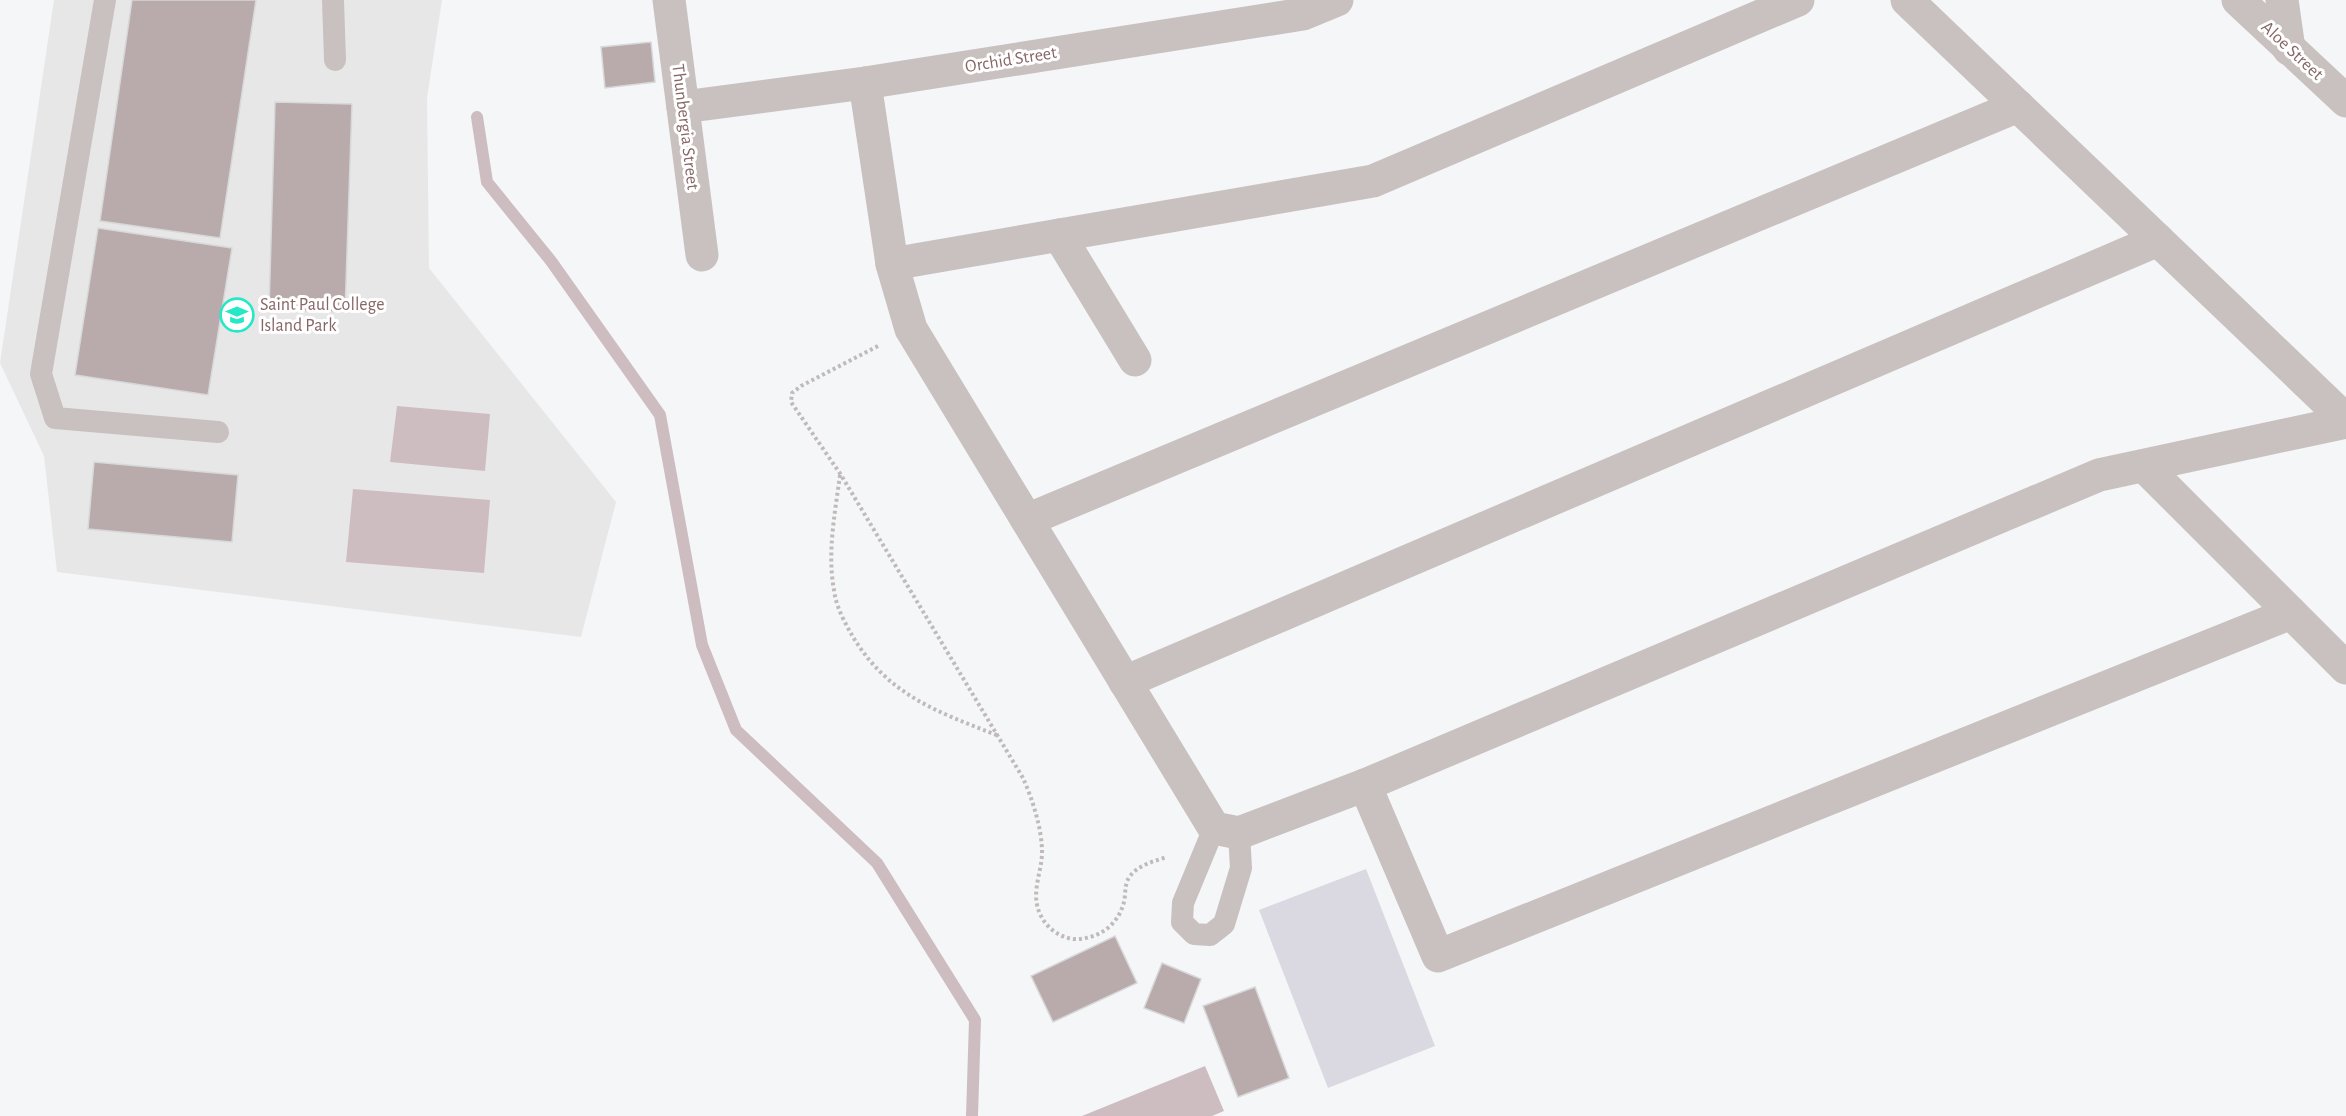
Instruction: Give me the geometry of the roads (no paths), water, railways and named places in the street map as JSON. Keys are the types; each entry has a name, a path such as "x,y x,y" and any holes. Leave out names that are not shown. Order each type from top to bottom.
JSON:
{"street":[{"name":"Thunbergia Street","path":"669,0 702,255"},
{"name":"Orchid Street","path":"683,108 865,83 1303,14 1336,0"},
{"path":"892,264 1373,181 1797,0"},
{"path":"1907,0 2346,421"},
{"name":"Aloe Street","path":"2238,0 2346,101"},
{"path":"2282,0 2289,49"},
{"path":"865,83 892,264 910,328 1219,839 1365,785 2099,475 2346,421"},
{"path":"1027,520 2018,106"},
{"path":"1059,235 1135,360"},
{"path":"1125,682 2158,240"},
{"path":"2145,466 2346,668"},
{"path":"1365,785 1438,956 2291,613"}],"lane":[{"path":"105,0 41,374 55,418 218,432"},
{"path":"333,0 335,60"}],"waterway":[{"path":"477,117 487,182 551,261 660,415 702,645 736,730 877,863 975,1020 972,1116"}],"place":[{"name":"Saint Paul College Island Park","path":"237,315"}]}
